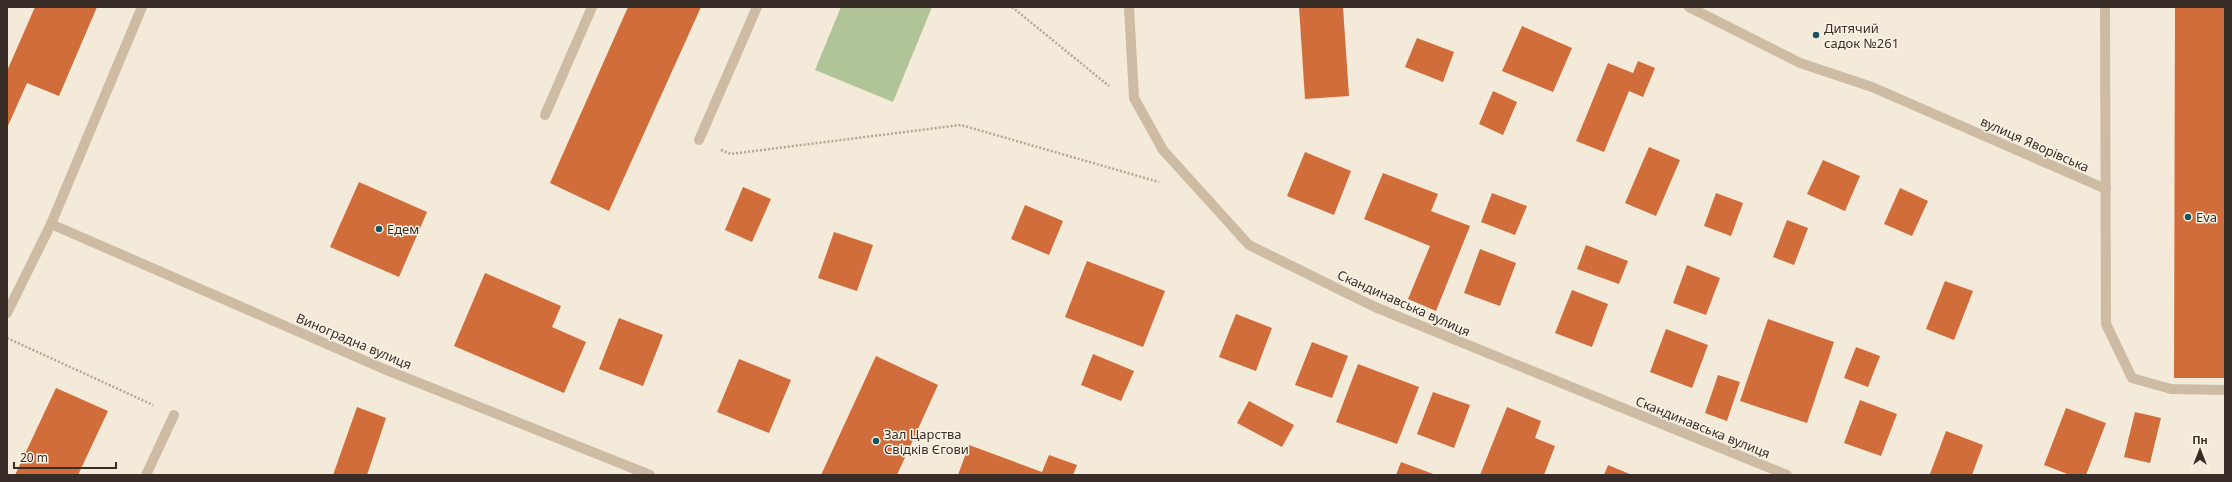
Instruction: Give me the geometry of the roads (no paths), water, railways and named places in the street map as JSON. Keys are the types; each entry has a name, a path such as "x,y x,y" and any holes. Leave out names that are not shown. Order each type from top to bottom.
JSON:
{"street":[{"path":"8,310 51,224 142,7"},
{"path":"545,115 592,7"},
{"path":"699,140 757,7"},
{"name":"Скандинавська вулиця","path":"1129,7 1134,98 1163,150 1249,245 1375,307 1787,475"},
{"name":"вулиця Яворівська","path":"1689,7 1800,63 1872,87 2106,189"},
{"path":"2104,7 2106,324 2132,378 2170,389 2225,390"},
{"name":"Виноградна вулиця","path":"51,224 384,369 650,475"},
{"path":"146,475 174,415"}],"place":[{"name":"Дитячий садок №261","path":"1816,35"},
{"name":"Eva","path":"2188,217"},
{"name":"Едем","path":"379,229"},
{"name":"Зал Царства Свідків Єгови","path":"876,441"}]}
